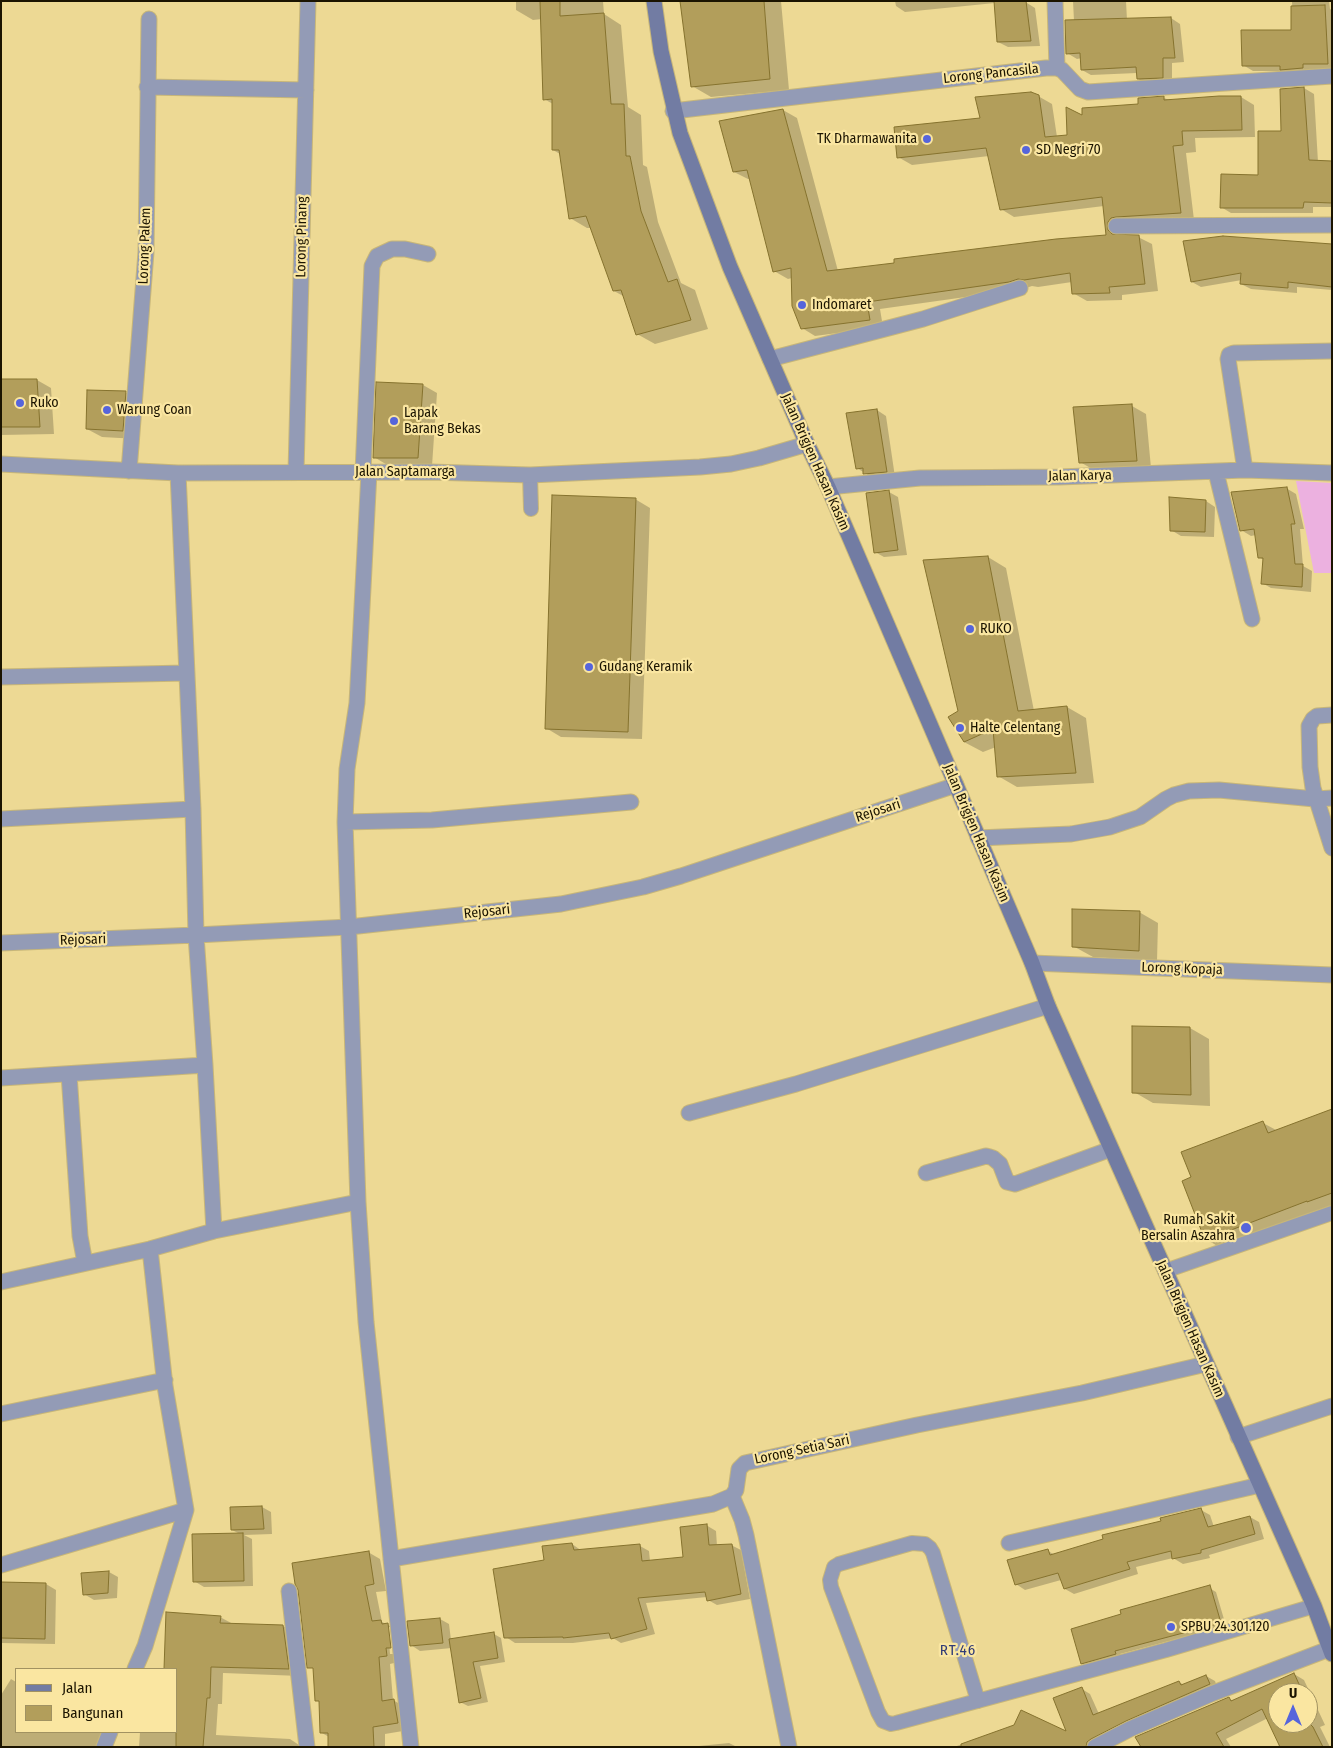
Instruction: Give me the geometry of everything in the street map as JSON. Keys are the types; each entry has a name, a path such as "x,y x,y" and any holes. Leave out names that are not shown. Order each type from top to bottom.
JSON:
{"street":[{"name":"Lorong Pinang","path":"296,472 308,1"},
{"name":"Jalan Brigjen Hasan Kasim","path":"654,1 661,51 673,111 726,258 956,785 1048,1006 1314,1606 1330,1652"},
{"path":"1055,1 1057,68"},
{"name":"Lorong Palem","path":"129,472 146,252 149,19"},
{"name":"Lorong Pancasila","path":"673,111 1022,70 1057,68 1067,75 1080,89 1088,92 1332,76"},
{"path":"147,87 306,90"},
{"path":"1116,226 1332,225"},
{"path":"411,1747 366,1322 358,1202 345,822 347,769 357,703 372,266 377,256 392,249 405,249 428,254"},
{"path":"770,359 923,319 1020,288"},
{"path":"1245,470 1229,356 1234,353 1332,351"},
{"name":"Jalan Saptamarga","path":"1,464 129,472 366,472 530,475 732,464 807,444"},
{"name":"Jalan Karya","path":"828,488 920,478 1059,477 1245,470 1332,473"},
{"path":"1216,472 1252,619"},
{"path":"178,473 193,809 196,935 214,1230"},
{"path":"1,677 186,672"},
{"path":"1332,715 1317,716 1311,722 1309,730 1310,767 1315,799 1332,848"},
{"name":"Rejosari","path":"1,943 350,927 562,904 634,889 681,876 956,785"},
{"path":"978,838 1071,834 1102,828 1140,817 1174,795 1189,791 1233,791 1315,799 1332,798"},
{"path":"345,822 432,820 631,802"},
{"path":"1,819 193,809"},
{"name":"Lorong Kopaja","path":"1032,964 1332,974"},
{"path":"690,1113 796,1084 1048,1006"},
{"path":"1,1078 205,1065"},
{"path":"69,1074 80,1236 84,1263"},
{"path":"926,1173 986,1156 993,1158 1000,1164 1008,1182 1015,1184 1111,1149"},
{"path":"1,1282 150,1249 214,1230 358,1202"},
{"path":"135,1668 145,1646 186,1510 165,1380 150,1249"},
{"name":"Lorong Setia Sari","path":"732,1496 736,1490 738,1469 745,1463 917,1425 1082,1393 1206,1364"},
{"path":"1,1414 165,1380"},
{"path":"1238,1437 1332,1406"},
{"path":"1009,1543 1260,1485"},
{"path":"391,1558 713,1504 732,1496 742,1520 746,1536 789,1747"},
{"path":"1,1565 186,1510"},
{"path":"289,1591 307,1747"},
{"path":"1095,1747 1130,1729 1211,1694 1330,1652"},
{"path":"104,1747 110,1733"}],"lane":[{"path":"530,475 531,509"},
{"path":"1165,1271 1332,1213"},
{"path":"978,1701 930,1548 925,1544 912,1542 834,1567 830,1580 831,1587 878,1712 883,1721 891,1724 978,1701 1166,1650 1314,1606"}],"shaded area":[{"path":"1296,481 1332,483 1332,573 1314,573"}],"building":[{"path":"540,1 560,1 560,16 604,13 611,104 624,104 626,156 630,156 641,211 668,282 677,279 691,320 636,335 621,290 613,291 586,216 569,219 559,150 552,150 552,99 543,100"},
{"path":"680,1 764,1 770,79 691,87"},
{"path":"994,1 1026,1 1031,41 997,42"},
{"path":"1325,5 1328,64 1303,64 1303,68 1280,70 1280,66 1242,66 1241,30 1291,30 1291,6"},
{"path":"1171,17 1175,58 1163,58 1163,78 1137,79 1136,67 1081,70 1080,53 1066,54 1065,20"},
{"path":"1304,87 1309,160 1332,161 1332,203 1304,202 1303,208 1220,208 1221,174 1258,175 1258,131 1281,131 1280,89"},
{"path":"1031,92 1039,95 1045,137 1067,135 1066,107 1082,115 1082,108 1138,104 1138,98 1164,96 1164,100 1241,96 1242,130 1182,131 1183,145 1173,146 1181,213 1116,217 1111,218 1108,222 1108,230 1112,234 1139,235 1145,284 1109,287 1110,293 1072,294 1070,273 1024,280 1018,279 1009,282 867,302 870,320 801,329 792,306 791,268 773,272 747,170 733,172 719,121 783,109 827,271 894,263 894,259 1056,239 1106,235 1102,197 1000,210 986,148 897,158 894,127 980,118 975,97"},
{"path":"1223,236 1332,244 1332,287 1288,282 1288,288 1240,284 1241,273 1191,282 1183,241"},
{"name":"Ruko","path":"1,379 37,379 40,427 1,427"},
{"name":"Lapak Barang Bekas","path":"376,382 423,384 418,458 373,458"},
{"name":"Warung Coan","path":"87,390 126,391 123,431 86,429"},
{"path":"1132,404 1137,461 1079,463 1073,407"},
{"path":"877,409 887,472 863,474 863,468 856,469 846,413"},
{"path":"1287,487 1295,524 1291,524 1295,564 1303,564 1302,587 1261,584 1263,558 1258,558 1254,529 1240,531 1231,492"},
{"path":"889,490 898,550 874,553 866,493"},
{"name":"Gudang Keramik","path":"552,495 636,498 628,732 545,729"},
{"path":"1169,497 1206,500 1205,532 1170,531"},
{"path":"988,556 1018,711 1067,706 1076,773 997,777 993,729 964,742 948,717 958,711 923,560"},
{"path":"1072,909 1140,911 1139,951 1072,947"},
{"path":"1132,1026 1190,1027 1191,1095 1132,1093"},
{"path":"1332,1109 1332,1193 1205,1240 1182,1181 1191,1177 1181,1152 1263,1121 1268,1133"},
{"path":"262,1506 264,1529 231,1530 230,1507"},
{"path":"1201,1508 1208,1527 1250,1516 1255,1534 1201,1550 1201,1553 1172,1559 1171,1551 1127,1562 1130,1569 1064,1589 1058,1573 1015,1585 1007,1560 1048,1549 1050,1555 1103,1539 1102,1535 1161,1521 1160,1518"},
{"path":"707,1524 709,1545 732,1544 741,1594 707,1601 705,1592 638,1598 647,1629 611,1639 609,1633 563,1638 504,1638 493,1569 544,1560 542,1546 572,1543 574,1550 640,1544 642,1561 683,1557 680,1527"},
{"path":"243,1533 244,1581 193,1582 192,1534"},
{"path":"369,1551 374,1584 365,1586 372,1621 381,1620 382,1624 388,1623 391,1648 386,1648 387,1656 379,1657 382,1701 394,1699 398,1723 373,1727 374,1747 328,1747 328,1733 320,1733 319,1701 315,1701 313,1668 307,1668 298,1590 295,1584 292,1563"},
{"path":"109,1571 108,1593 83,1595 81,1573"},
{"path":"1,1582 46,1583 45,1639 1,1638"},
{"path":"1210,1585 1221,1623 1115,1651 1116,1654 1081,1664 1071,1629 1121,1614 1120,1610"},
{"path":"166,1612 221,1616 220,1623 283,1625 289,1669 211,1667 210,1698 207,1698 203,1747 176,1747 176,1733 178,1733 178,1668 164,1668"},
{"path":"440,1618 443,1643 410,1646 407,1621"},
{"path":"494,1632 498,1658 473,1662 481,1698 459,1703 449,1639"},
{"path":"1294,1673 1298,1683 1272,1683"},
{"path":"1206,1675 1210,1684 1126,1721 1091,1739 1087,1742 1086,1747 961,1747 961,1744 1014,1725 1021,1710 1066,1731 1053,1698 1082,1687 1093,1715 1179,1681 1181,1685"},
{"path":"1268,1685 1268,1722 1262,1709 1216,1733 1224,1747 1141,1747 1135,1737 1229,1697 1231,1701"},
{"path":"1273,1733 1316,1733 1323,1747 1280,1747"}],"place":[{"name":"TK Dharmawanita","path":"927,139"},
{"name":"SD Negri 70","path":"1026,150"},
{"name":"Indomaret","path":"802,305"},
{"name":"Ruko","path":"20,403"},
{"name":"Warung Coan","path":"107,410"},
{"name":"Lapak Barang Bekas","path":"394,421"},
{"name":"RUKO","path":"970,629"},
{"name":"Gudang Keramik","path":"589,667"},
{"name":"Halte Celentang","path":"960,728"},
{"name":"Rumah Sakit Bersalin Aszahra","path":"1246,1228"},
{"name":"SPBU 24.301.120","path":"1171,1627"}],"district":[{"name":"RT.46","path":"958,1651"}]}
